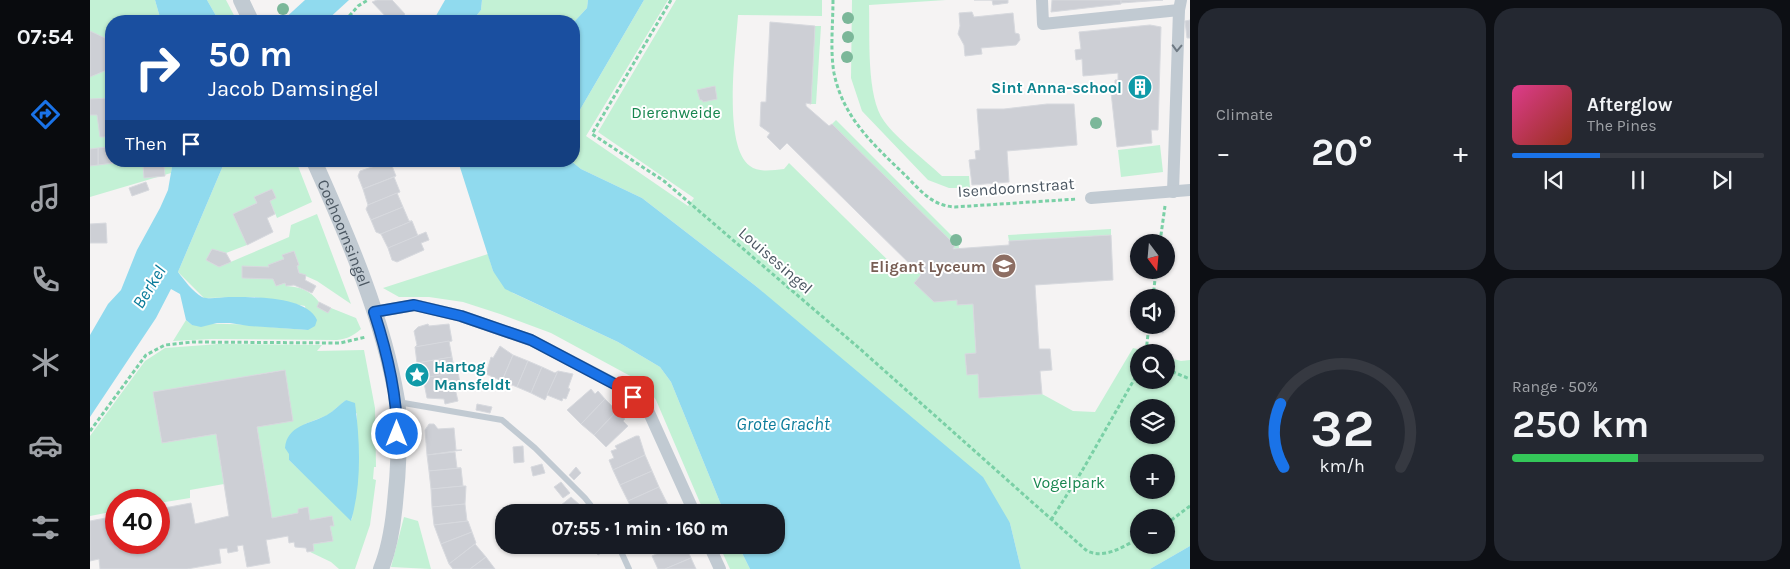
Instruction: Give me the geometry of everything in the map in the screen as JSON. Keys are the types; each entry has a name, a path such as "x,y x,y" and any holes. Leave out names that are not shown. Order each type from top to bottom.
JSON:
{"street":[{"path":"241,0 248,15"},
{"path":"1042,0 1044,24 1180,5 1170,192"},
{"name":"Coehoornsingel","path":"317,167 335,209 382,334 397,402 398,482 392,528 382,569"},
{"name":"Isendoornstraat","path":"1091,198 1190,190"},
{"path":"374,312 414,305 461,316 531,340 620,387 646,406 690,504"},
{"path":"713,554 720,569"}],"lane":[{"path":"397,402 502,420 535,448 590,504"},
{"path":"622,554 629,569"}],"path":[{"path":"350,15 358,6 368,0"},
{"name":"Louisesingel","path":"671,0 592,134 664,181 859,348 1086,551 1094,554 1117,549 1130,542"},
{"name":"Isendoornstraat","path":"833,0 834,72 845,108 869,140 932,201 946,207 955,207 1091,198"},
{"path":"1162,234 1170,192"},
{"path":"90,431 146,355 165,345 193,342 340,343 382,334"},
{"path":"1175,373 1190,379"},
{"path":"1051,520 1082,471 1130,387"},
{"path":"1175,517 1190,506"}],"green space":[{"path":"90,0 155,0 159,15 105,15 105,167 172,167 171,173 90,197"},
{"path":"207,0 226,0 234,15 216,15"},
{"path":"482,0 588,0 587,8 580,16 477,15 481,10"},
{"name":"Vogelpark","path":"644,0 668,0 586,136 688,206 694,198 598,132 676,0 822,0 822,16 738,15 733,118 741,155 750,166 762,170 784,169 789,163 902,274 911,266 921,275 914,283 934,301 957,300 957,305 973,304 976,353 965,354 967,375 978,374 979,398 1042,394 1073,411 1095,412 1130,353 1130,389 1175,389 1175,359 1190,360 1190,546 1150,569 1021,569 1010,523 757,287 642,198 578,167 580,110"},
{"path":"852,0 946,0 869,5 869,49 872,82 878,110 890,128 942,176 969,176 970,188 949,188 928,180 862,111 851,78"},
{"path":"815,26 821,26 816,104 811,104"},
{"path":"836,120 954,238 958,237 959,249 952,248 955,245 832,124"},
{"path":"1160,145 1163,172 1121,177 1118,150"},
{"path":"222,167 298,167 312,202 277,218 270,201 276,198 272,189 254,197 257,203 233,214 247,245 226,253 212,249 206,260 219,267 289,237 291,225 317,214 351,304 317,281 299,273 297,266 299,265 294,251 283,255 284,259 269,265 269,267 242,266 273,279 276,286 285,283 286,286 300,288 308,292 319,302 317,307 328,313 331,308 356,318 361,329 347,338 337,340 212,339 173,341 186,320 192,325 236,324 308,330 305,306 255,297 204,298 178,272"},
{"path":"1111,229 1111,235 1009,241 1008,235"},
{"path":"488,254 493,271 513,293 618,342 660,367 671,382 721,504 701,504 656,400 647,387 634,378 551,333 500,314 463,302 429,297 399,297 383,288"},
{"path":"219,344 322,345 317,351 364,350 375,408 376,467 374,467 373,479 376,480 370,525 355,569 339,569 331,562 308,551 314,550 313,544 332,541 330,526 334,526 332,516 310,520 307,507 298,509 298,513 272,518 257,427 293,420 284,370 153,392 162,443 216,434 224,484 190,490 190,498 170,501 170,489 105,489 105,513 90,516 90,436 145,361 165,348","holes":["346,400 357,414 352,520 289,460 289,454 305,424 328,415"]},
{"path":"404,517 418,521 431,569 391,567"},
{"path":"723,554 742,554 750,569 730,569"}],"water":[{"path":"155,0 207,0 216,15 159,15"},
{"path":"305,0 349,0 333,15 289,15"},
{"path":"445,0 482,0 481,10 477,15 436,15"},
{"path":"588,0 644,0 580,110 580,16 587,8"},
{"name":"Berkel","path":"172,167 222,167 178,272 189,286 205,298 251,297 291,302 311,312 317,320 315,326 308,330 230,323 217,323 201,327 192,325 186,320 180,294 171,289 156,318 90,417 90,335 108,304 121,290 137,250 168,190"},
{"name":"Grote Gracht","path":"460,167 578,167 642,198 757,287 983,477 1010,523 1021,569 750,569 742,554 785,554 785,504 721,504 671,382 660,367 618,342 505,289 493,271"},
{"path":"346,400 355,403 359,447 357,492 351,521 289,460 289,454 285,448 290,434 300,426 327,415"},
{"path":"1190,546 1190,569 1150,569"}],"building":[{"path":"392,0 405,14 384,15 372,2"},
{"path":"992,0 1008,0 1008,3 993,5"},
{"path":"1052,0 1121,0 1121,4 1051,12"},
{"path":"1121,0 1163,0 1121,3"},
{"path":"972,12 974,17 1013,13 1015,33 1019,34 1020,40 1016,45 981,48 982,54 965,56 964,45 958,34 960,26 959,13"},
{"path":"1190,20 1190,38 1187,38 1185,21"},
{"path":"770,22 815,26 811,104 806,103 806,106 829,126 832,124 955,245 953,249 1009,245 1009,241 1111,235 1113,280 1035,285 1039,349 1050,349 1052,370 1040,371 1042,394 979,398 978,374 967,375 965,354 976,353 973,304 957,305 957,300 934,302 914,283 921,275 787,143 780,150 767,137 770,133 760,126 761,102 766,102"},
{"name":"Sint Anna-school","path":"1150,25 1161,27 1158,130 1151,130 1152,143 1117,147 1111,92 1120,91 1119,86 1115,86 1115,80 1118,80 1118,73 1083,76 1082,59 1076,60 1075,50 1081,49 1079,32"},
{"path":"90,31 105,38 105,71 90,77"},
{"path":"715,86 717,99 703,102 700,100 697,90"},
{"path":"105,98 105,137 100,137 97,115 90,115 90,99"},
{"path":"1047,104 1074,104 1077,145 1007,151 1009,182 972,185 969,160 976,159 975,151 980,150 977,109 1004,109"},
{"path":"105,147 105,164 98,165 98,148"},
{"path":"98,148 98,165 90,166 90,149"},
{"path":"143,167 164,167 165,176 144,178"},
{"path":"372,167 392,167 396,176 363,189 358,176 360,171"},
{"path":"394,177 400,192 368,205 363,189"},
{"path":"146,182 149,190 132,196 129,188"},
{"path":"272,189 276,198 270,201 275,214 267,218 273,232 247,245 233,214 257,203 254,197"},
{"path":"397,193 403,207 371,220 366,209 368,205"},
{"path":"403,207 409,221 412,221 381,234 376,232 371,220"},
{"path":"412,221 418,236 388,248 381,234"},
{"path":"106,223 107,243 90,243 90,224"},
{"path":"426,232 429,240 421,243 424,250 397,262 392,260 388,248"},
{"path":"212,249 226,253 231,262 219,267 206,260"},
{"path":"294,251 299,265 297,266 299,273 306,275 305,280 316,286 312,293 294,285 286,286 285,283 276,286 273,279 242,278 242,266 269,267 268,265 284,259 282,255"},
{"path":"319,302 331,308 328,313 317,307"},
{"path":"428,324 429,326 449,324 452,341 415,347 417,345 414,331 418,327"},
{"path":"449,341 452,357 417,363 415,347"},
{"path":"500,346 513,355 502,381 486,374 491,357 493,358"},
{"path":"513,355 528,361 517,387 502,381"},
{"path":"452,357 455,373 421,379 417,363"},
{"path":"528,361 542,367 531,393 517,387"},
{"path":"542,367 555,373 558,371 545,400 531,393"},
{"path":"285,370 293,421 257,427 272,518 298,513 298,509 308,507 310,520 332,516 334,526 330,526 333,541 313,544 314,551 307,552 306,548 295,547 294,542 289,543 288,536 266,540 270,563 247,567 243,545 237,546 238,551 228,553 227,548 219,549 221,563 187,569 100,569 99,559 90,561 90,521 105,518 105,554 170,554 170,507 191,503 195,524 229,516 216,434 162,443 153,392"},
{"path":"558,371 573,374 566,399 563,398 562,401 547,395"},
{"path":"458,372 460,383 454,384 458,401 445,404 444,399 427,398 423,378"},
{"path":"591,389 595,394 598,391 605,399 581,424 567,410"},
{"path":"605,399 617,411 594,435 581,424"},
{"path":"477,404 492,407 490,413 476,410"},
{"path":"617,411 625,419 623,421 628,426 606,447 594,435"},
{"path":"429,424 434,424 438,429 454,428 456,450 462,450 427,455 425,430"},
{"path":"639,436 645,455 613,470 609,460 614,458 611,451 617,449 615,446"},
{"path":"523,446 524,462 514,463 513,447"},
{"path":"455,452 457,468 461,468 429,471 427,455"},
{"path":"645,455 652,471 620,485 613,470"},
{"path":"542,464 545,473 533,476 531,467"},
{"path":"576,467 581,473 574,480 569,475"},
{"path":"461,468 463,486 431,489 429,471"},
{"path":"652,471 659,487 628,501 620,485"},
{"path":"561,482 570,493 563,498 554,487"},
{"path":"466,486 465,504 432,507 431,489"},
{"path":"659,487 667,503 629,504 628,501"},
{"path":"571,497 579,504 562,504"},
{"path":"465,504 467,521 434,525 432,507"},
{"path":"468,521 472,532 441,544 434,525"},
{"path":"472,532 476,543 449,564 441,544"},
{"path":"475,544 486,557 470,569 453,569 449,564"},
{"path":"656,554 689,554 691,558 665,569 658,569 652,556"},
{"path":"486,557 495,569 470,569"},
{"path":"691,558 696,569 665,569"}],"place":[{"name":"Sint Anna-school","path":"1140,87"},
{"name":"Eligant Lyceum","path":"1004,266"},
{"name":"Hartog Mansfeldt","path":"417,375"}],"route":[{"path":"397,434 397,402 382,334 374,312 414,305 461,316 531,340 620,387 633,397"}],"park label":[{"name":"Dierenweide","path":"676,112"}]}
